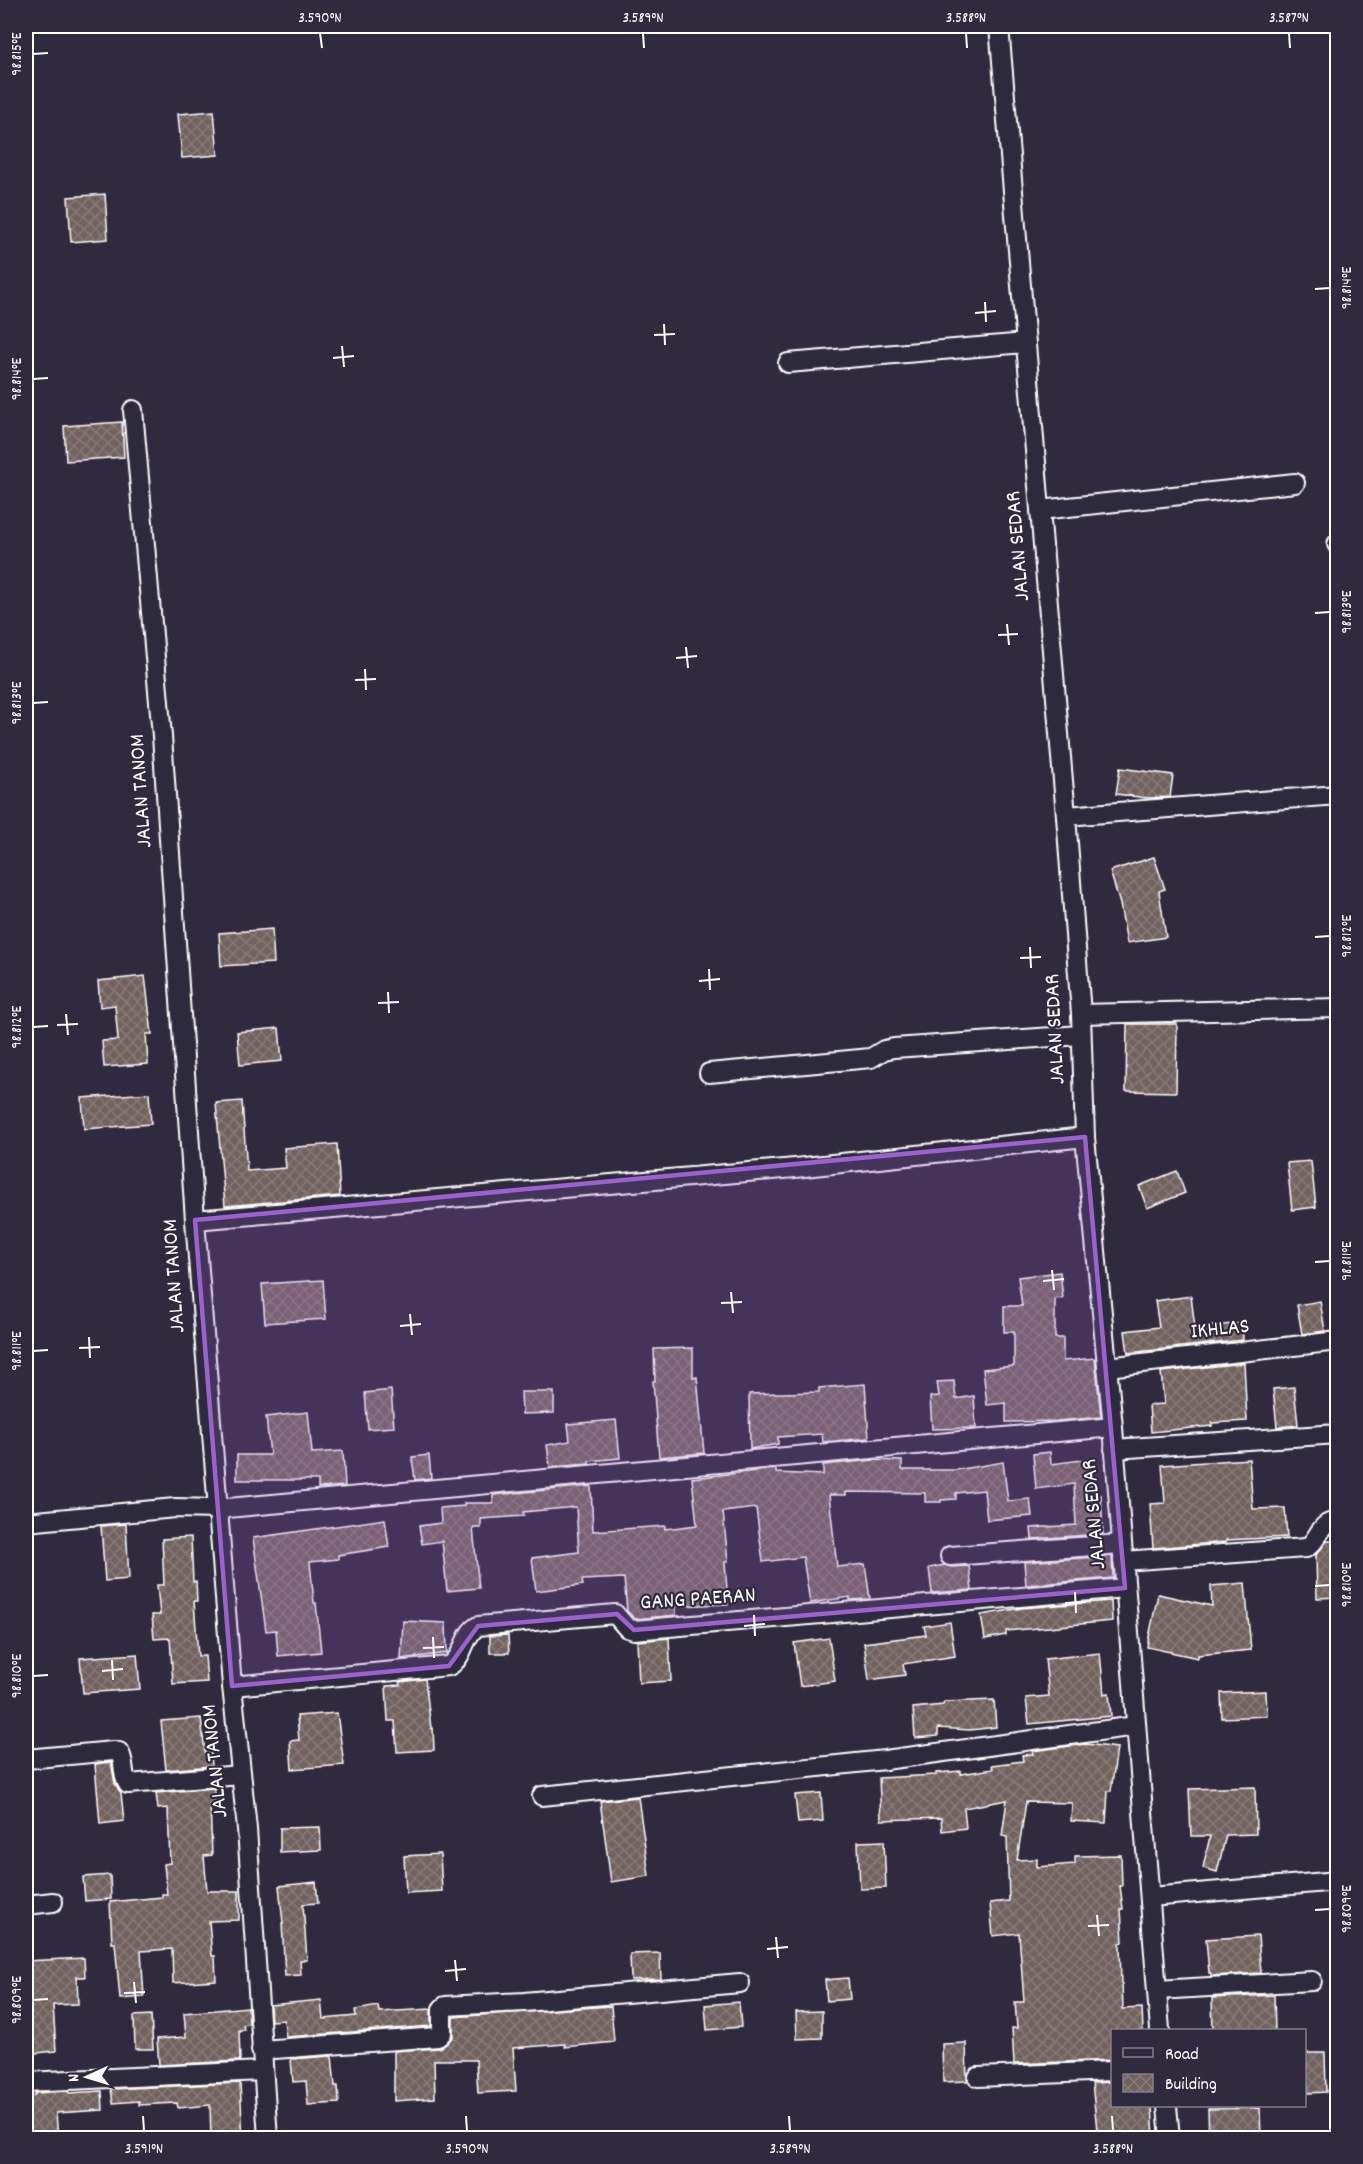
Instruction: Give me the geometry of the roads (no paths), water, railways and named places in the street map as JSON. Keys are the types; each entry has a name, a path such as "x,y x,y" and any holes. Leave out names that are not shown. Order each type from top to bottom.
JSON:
{"street":[{"name":"JALAN SEDAR","path":"999,26 1066,816 1081,1014 1085,1137 1113,1427 1160,2029"},
{"path":"788,363 1026,343"},
{"name":"JALAN TANOM","path":"133,410 162,736 195,1220 232,1686 249,1863 268,2139"},
{"path":"1040,510 1295,483"},
{"path":"1066,816 1338,795"},
{"path":"1081,1014 1338,1008"},
{"path":"709,1072 871,1058 884,1050 894,1048 1081,1035"},
{"path":"195,1220 795,1168 1085,1137"},
{"name":"IKHLAS","path":"1107,1367 1338,1341"},
{"path":"26,1522 175,1508 218,1509 1113,1427"},
{"path":"1114,1449 1338,1434"},
{"path":"950,1556 1305,1548 1310,1547 1324,1525 1329,1522 1338,1523"},
{"name":"GANG PAERAN","path":"232,1686 448,1666 458,1658 471,1631 478,1626 615,1614 627,1628 634,1630 1125,1588"},
{"path":"542,1796 885,1760 1136,1726"},
{"path":"26,1759 119,1752 124,1759 124,1777 128,1784 241,1775"},
{"path":"1150,1897 1338,1881"},
{"path":"26,1905 53,1902"},
{"path":"1157,1990 1312,1981"},
{"path":"261,2050 438,2037 442,2033 442,2009 445,2006 524,2002 740,1983"},
{"path":"26,2082 262,2071"},
{"path":"978,2077 1111,2071"},
{"path":"1167,2107 1170,2139"}]}
